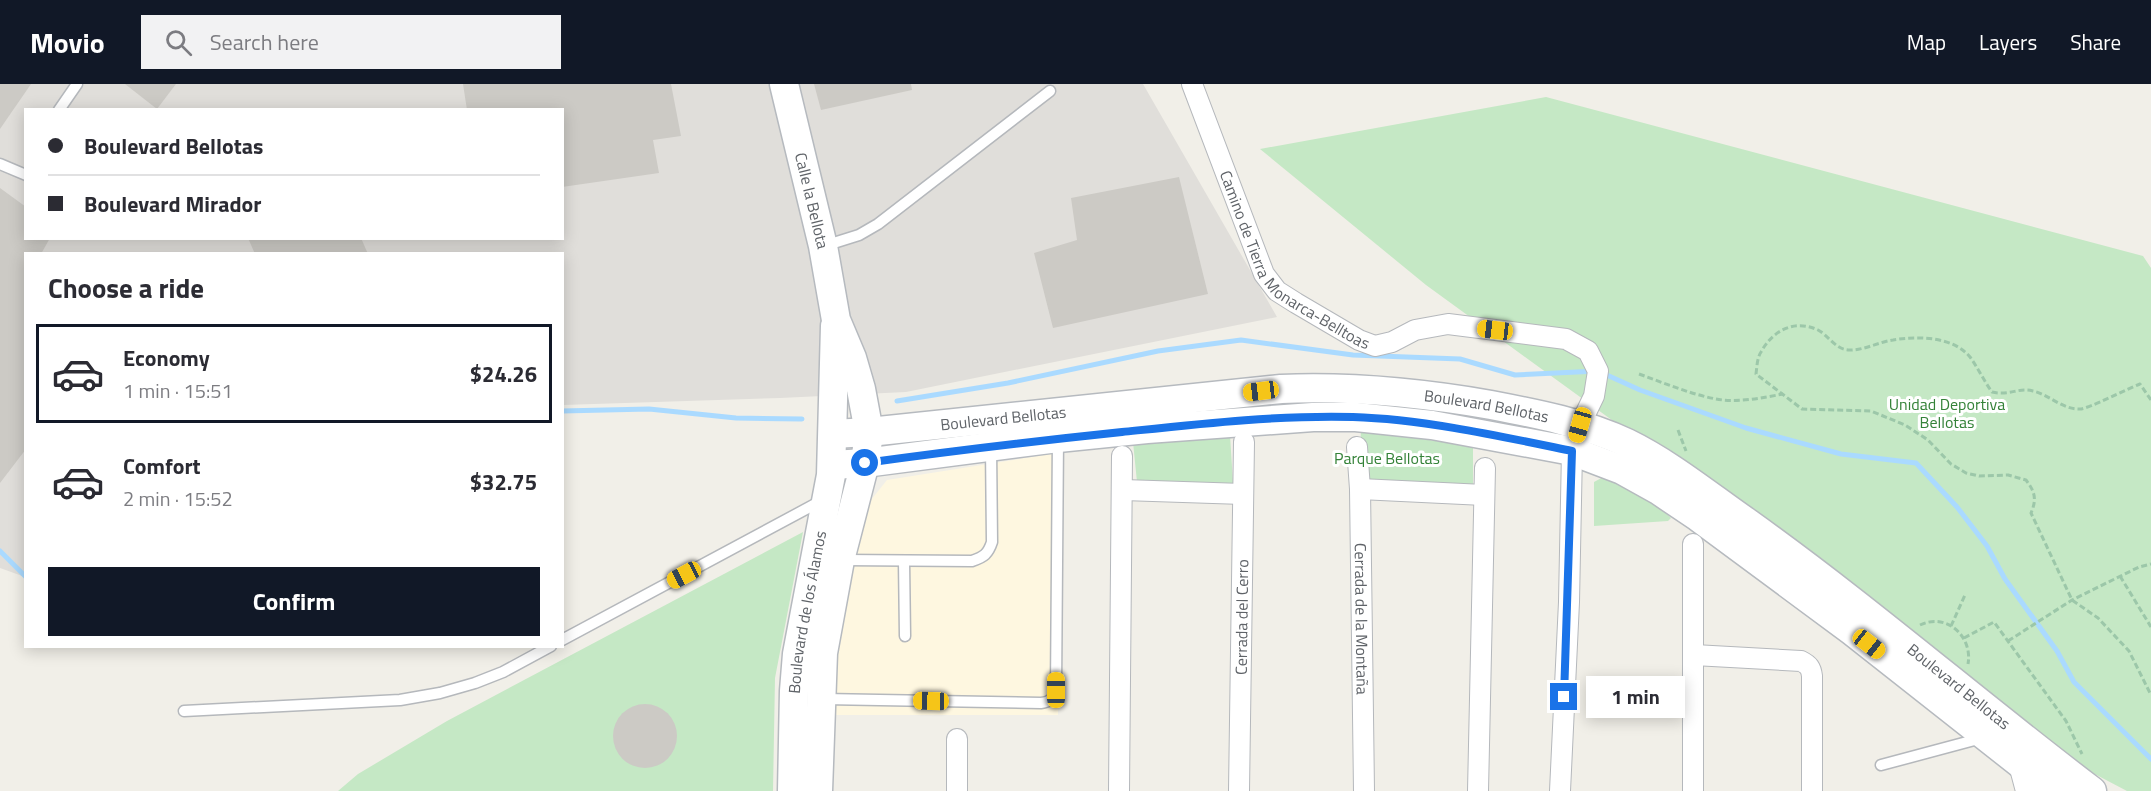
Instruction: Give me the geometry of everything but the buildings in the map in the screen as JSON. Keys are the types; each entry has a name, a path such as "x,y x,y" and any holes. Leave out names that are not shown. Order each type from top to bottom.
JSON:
{"street":[{"name":"Calle la Bellota","path":"784,84 823,246 836,320 852,358 861,389 869,432"},
{"name":"Camino de Tierra Monarca-Belltoas","path":"1192,84 1264,274 1277,291 1359,340 1375,346 1392,342 1415,330 1448,324 1566,339 1588,351 1598,371 1594,396 1576,438"},
{"name":"Calle la Bellota","path":"833,434 833,362 836,320"},
{"name":"Boulevard Bellotas","path":"1242,419 1281,389 1354,388 1456,399 1526,412 1576,438"},
{"path":"1354,388 1356,417"},
{"name":"Boulevard Bellotas","path":"832,465 1242,419 1313,417 1356,417 1627,443 1670,468 1697,517 1804,563 1856,619 1988,737 2055,791"},
{"name":"Cerrada del Cerro","path":"1239,791 1244,494 1242,419"},
{"name":"Boulevard de los Álamos","path":"818,791 822,653 840,560 865,463 869,432"},
{"name":"Boulevard Bellotas","path":"833,434 1120,432"},
{"path":"1119,791 1123,490 1120,432"},
{"name":"Boulevard de los Álamos","path":"792,791 797,654 832,465 833,434"},
{"path":"1560,791 1576,438"},
{"name":"Cerrada de la Montaña","path":"1357,447 1360,489 1364,791"},
{"path":"1478,791 1485,468"},
{"path":"1360,489 1484,495"},
{"path":"1123,490 1244,494"},
{"path":"1693,791 1697,517"},
{"name":"Boulevard Bellotas","path":"1856,619 1904,641 2089,788"},
{"path":"1694,655 1807,664 1812,676 1812,791"},
{"path":"957,739 957,791"},
{"path":"2018,761 2026,791"}],"lane":[{"path":"60,108 77,84"},
{"path":"823,246 860,236 878,224 1050,91"},
{"path":"0,164 24,174"},
{"path":"820,699 1041,703 1048,702 1054,697 1056,690 1058,438"},
{"path":"840,560 972,561 983,558 989,552 992,542 991,446"},
{"path":"564,639 826,498"},
{"path":"904,561 905,636"},
{"path":"184,711 400,700 440,693 475,683 503,672 547,648"},
{"path":"1881,765 1988,737"}],"path":[{"path":"2151,400 2140,384 2080,409 2030,390 2004,395 1992,392 1968,355 1950,343 1931,339 1892,340 1860,349 1846,350 1832,343 1820,331 1804,325 1787,327 1771,338 1760,353 1756,374 1802,409 1871,411 1905,425 1928,440 1951,464 1966,473 1979,476 2008,475 2026,480 2034,491 2036,501 2031,513 2072,600 2098,618 2129,651 2151,694"},
{"path":"1639,374 1718,399 1762,398 1784,394"},
{"path":"2008,641 2072,600 2139,567 2151,564"},
{"path":"2120,576 2151,627"},
{"path":"1951,626 1965,594"},
{"path":"1904,641 1912,630 1924,623 1938,621 1951,626 1964,638 1969,649 1969,662 1964,674 1956,683"},
{"path":"1964,638 1994,622 2066,721 2082,752 2089,788"}],"shaded area":[{"path":"0,84 1143,84 1277,317 906,392 564,405 564,252 24,252 24,577 0,568"},
{"path":"1063,452 1058,715 834,715 831,647 853,539 871,500 887,480"}],"green space":[{"name":"Unidad Deportiva Bellotas","path":"1546,97 2143,256 2151,268 2151,791 2127,791 2047,749 1806,561 1426,285 1260,149"},
{"name":"Parque Bellotas","path":"1361,429 1473,447 1473,486 1359,482"},
{"path":"1230,435 1233,483 1137,482 1133,442"},
{"path":"1607,475 1663,510 1671,518 1668,521 1594,526 1594,482"},
{"path":"803,532 775,678 773,791 338,791 358,774 447,721"}],"waterway":[{"path":"897,401 1008,383 1158,351 1241,340 1353,355 1460,359 1515,375 1598,371 1640,390 1746,428 1841,454 1916,463 1957,507 1987,546 2005,579 2057,651 2074,682 2151,759"},
{"path":"564,411 649,409 736,418 802,419"},
{"path":"0,551 24,575"}],"route":[{"path":"865,463 1058,438 1313,417 1356,417 1432,426 1572,451 1569,602 1564,697"}]}
